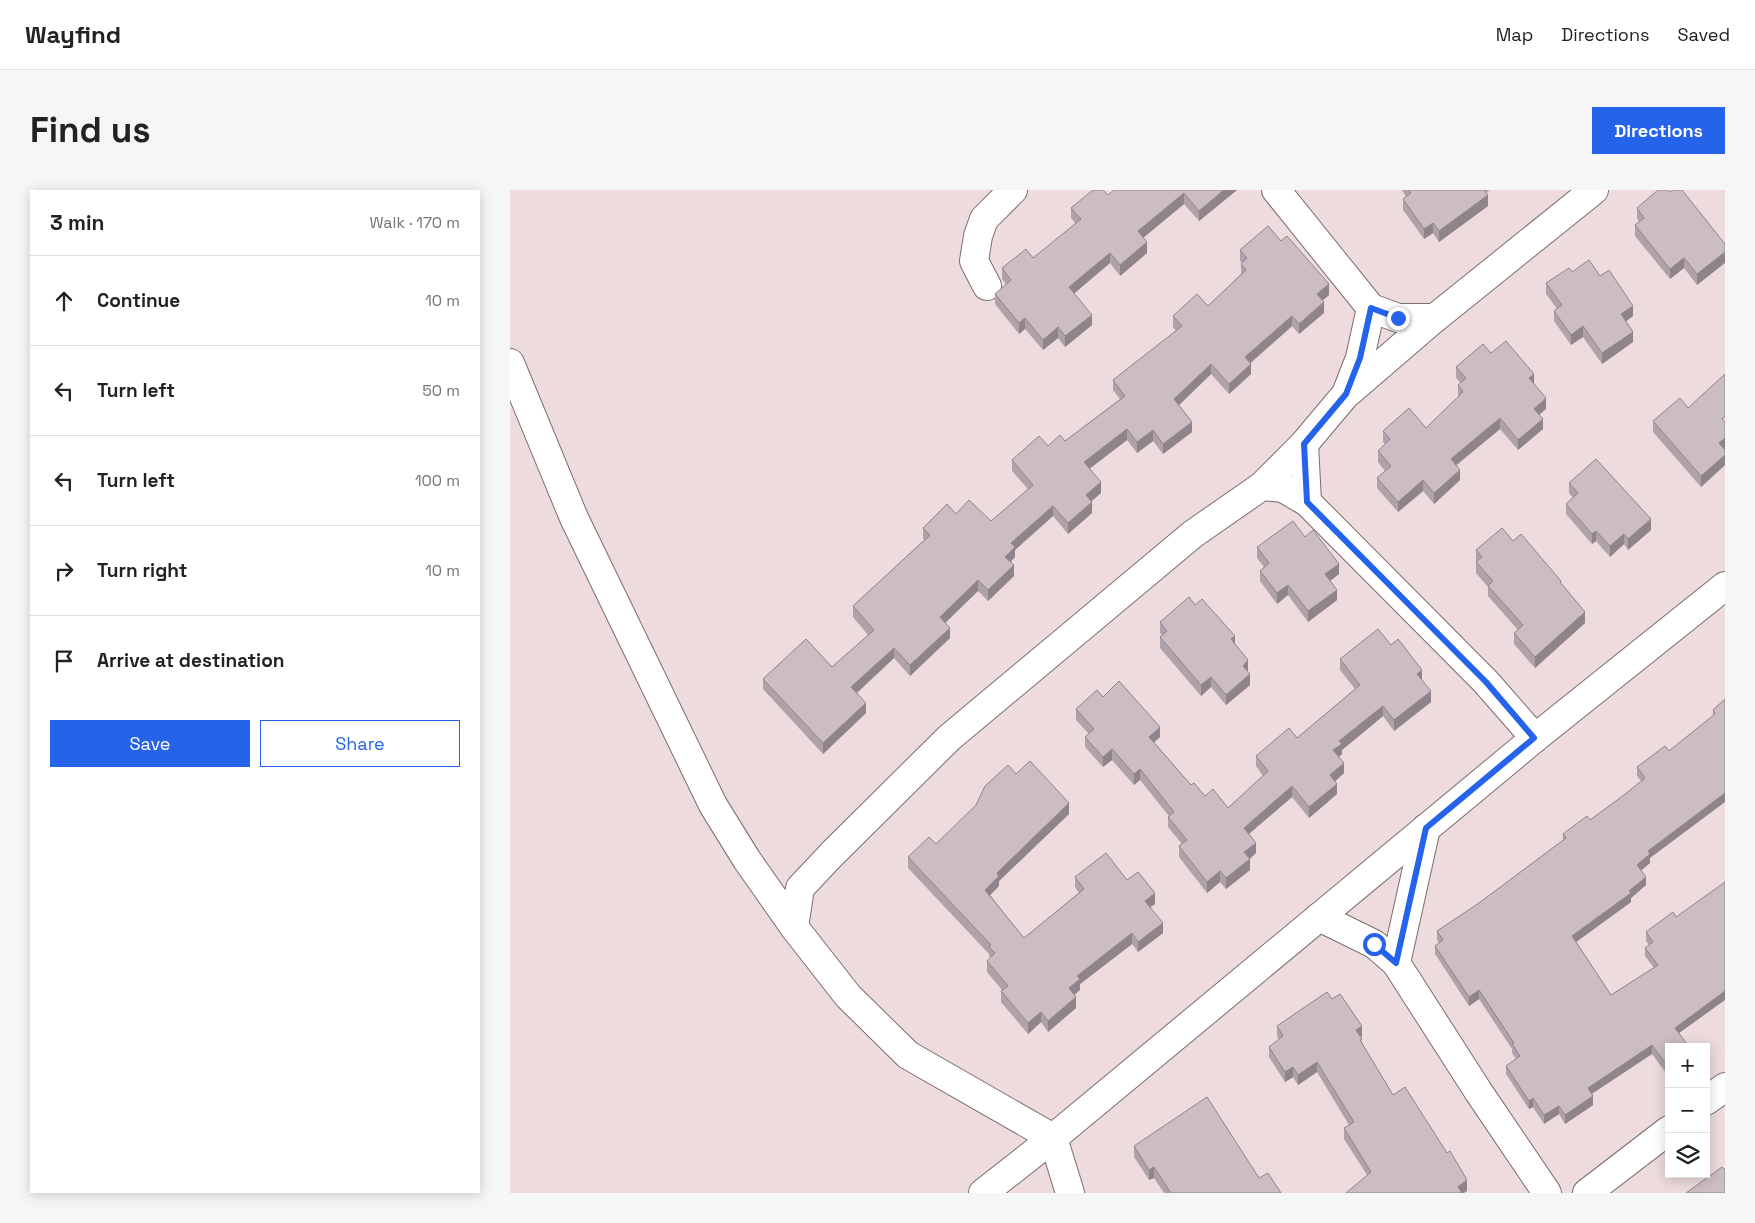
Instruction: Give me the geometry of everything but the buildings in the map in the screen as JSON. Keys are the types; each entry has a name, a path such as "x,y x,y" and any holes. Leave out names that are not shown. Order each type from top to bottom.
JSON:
{"street":[{"path":"986,286 974,261 978,236 984,219 1013,190"},
{"path":"1276,190 1371,308 1398,318 1435,318"},
{"path":"794,927 800,888 949,738 1194,534 1262,486 1304,444 1346,394 1435,318 1594,190"},
{"path":"1346,394 1360,358 1371,308"},
{"path":"510,363 574,518 713,805 747,860 794,927 848,996 908,1055 1053,1138 1070,1193"},
{"path":"1304,444 1307,502"},
{"path":"1262,486 1283,488 1307,502 1486,682 1534,738"},
{"path":"983,1193 1053,1138 1534,738 1725,586"},
{"path":"1396,963 1426,828"},
{"path":"1319,917 1374,944 1396,963 1478,1091 1547,1193"},
{"path":"1710,1098 1725,1087"},
{"path":"1587,1193 1665,1133"}],"route":[{"path":"1374,944 1396,963 1426,828 1534,738 1486,682 1307,502 1304,444 1346,394 1360,358 1371,308 1398,318"}]}
